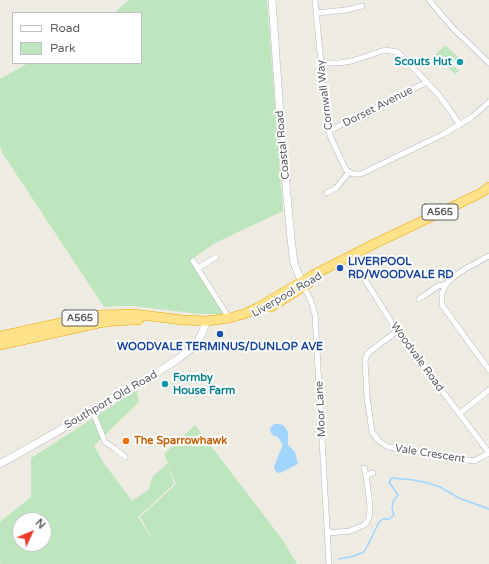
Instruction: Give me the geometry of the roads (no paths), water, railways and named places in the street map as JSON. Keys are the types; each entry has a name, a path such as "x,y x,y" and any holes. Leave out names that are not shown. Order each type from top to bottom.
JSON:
{"highway":[{"name":"Liverpool Road","path":"206,324 244,314 302,284 319,278 346,258 468,199 489,187"},
{"name":"Liverpool Road","path":"206,324 235,323 253,316 260,313 302,284"},
{"name":"A565","path":"0,336 83,318 115,314 133,314 206,324"},
{"name":"A565","path":"0,345 114,321 133,320 184,326 206,324"}],"street":[{"name":"Coastal Road","path":"272,0 291,239 295,265 302,284"},
{"name":"Cornwall Way","path":"315,0 329,131 348,172"},
{"path":"429,0 452,27 489,63"},
{"path":"317,13 346,10 362,6"},
{"path":"321,63 352,61 386,50 397,52 427,82 444,102 460,125"},
{"name":"Dorset Avenue","path":"329,131 427,82"},
{"path":"327,193 336,188 348,172 353,174 363,173 460,125 489,102"},
{"path":"489,256 465,269 447,284 442,293 442,305 489,370"},
{"path":"198,268 216,257"},
{"name":"Woodvale Road","path":"346,258 397,331 489,453"},
{"path":"193,261 229,318"},
{"name":"Moor Lane","path":"302,284 311,301 315,315 329,564"},
{"path":"419,300 438,286 447,284"},
{"name":"Southport Old Road","path":"0,464 125,393 178,359 197,344 206,324"},
{"name":"Vale Crescent","path":"397,331 368,353 365,360 367,397 372,432 375,436 379,441 388,447 474,461 489,453"},
{"path":"459,414 489,390"},
{"path":"92,411 105,442 125,457"},
{"path":"328,533 350,531 364,525 367,522 370,507 364,468"},
{"path":"366,475 373,473"}],"water":[{"path":"274,424 284,426 288,432 288,445 295,452 298,464 280,473 276,472 274,467 283,445 278,437 272,435 270,430"}],"waterway":[{"path":"339,559 364,552 379,522 383,519 389,519 394,515 392,508 393,502 398,495 389,482 392,478 414,480 440,487 459,498 489,509"}],"place":[{"name":"Scouts Hut","path":"460,62"},
{"name":"LIVERPOOL RD/WOODVALE RD","path":"340,268"},
{"name":"WOODVALE TERMINUS/DUNLOP AVE","path":"220,334"},
{"name":"Formby House Farm","path":"165,384"},
{"name":"The Sparrowhawk","path":"126,441"}]}
